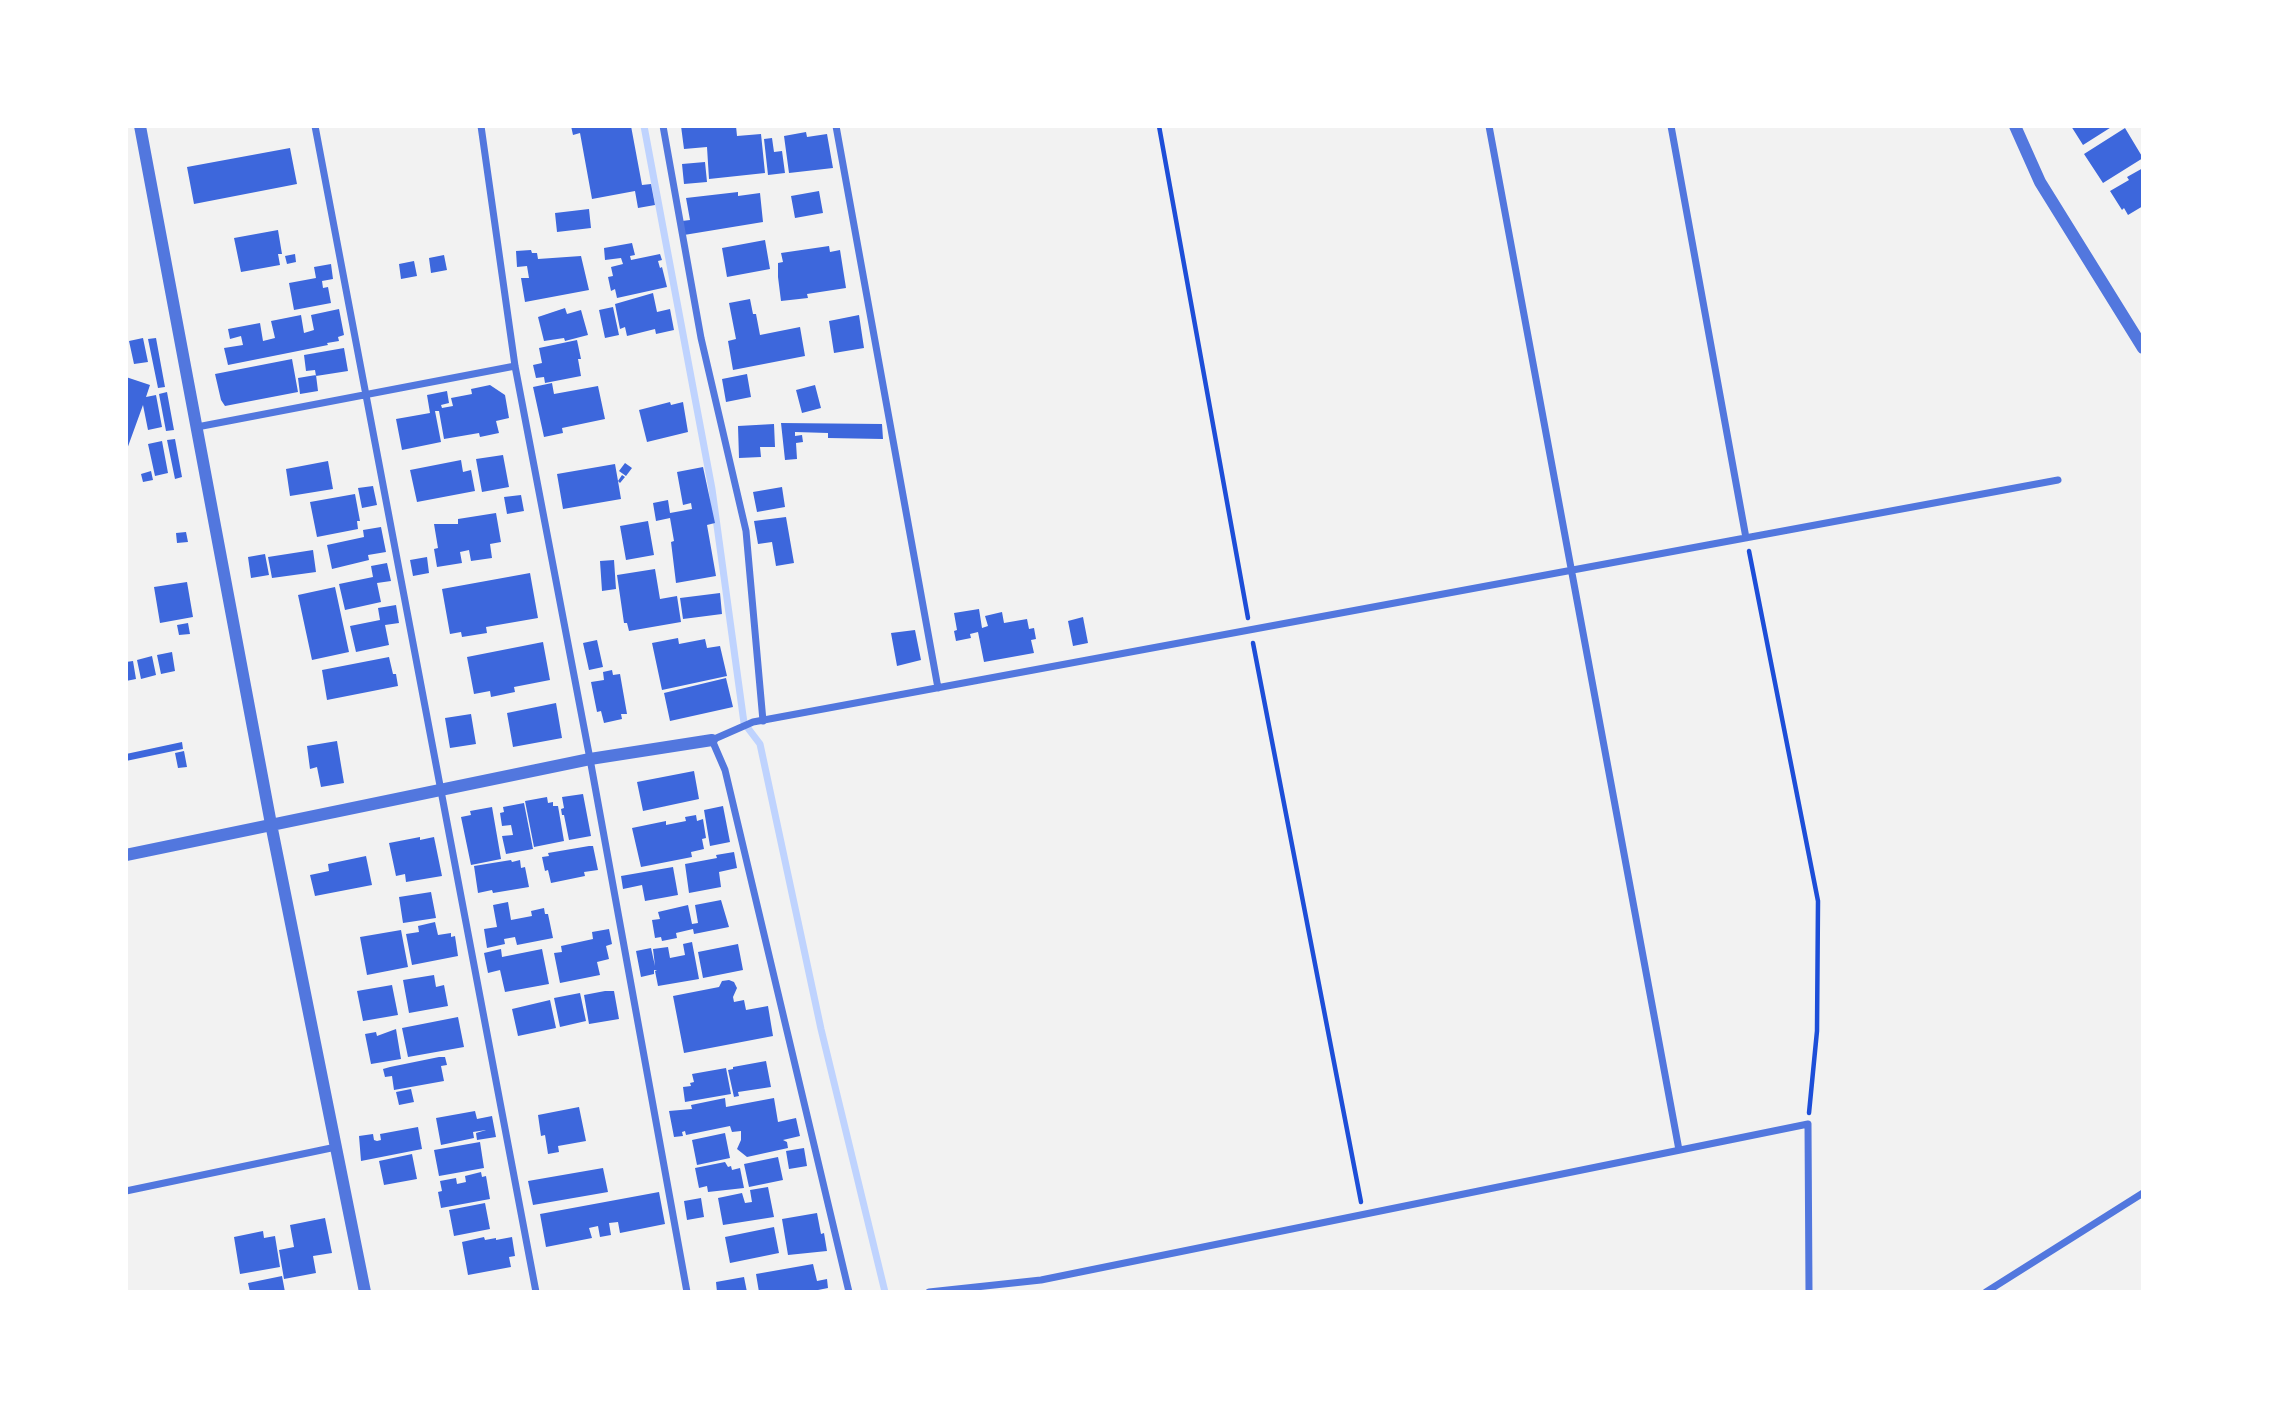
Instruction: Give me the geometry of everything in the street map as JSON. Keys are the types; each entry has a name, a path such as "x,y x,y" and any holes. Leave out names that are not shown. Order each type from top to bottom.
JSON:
{"street":[{"path":"140,126 271,824 365,1292"},
{"path":"315,126 536,1292"},
{"path":"481,126 515,366 687,1292"},
{"path":"663,126 701,338 746,531 762,721"},
{"path":"835,126 938,688"},
{"path":"1489,126 1679,1150"},
{"path":"1671,126 1746,538"},
{"path":"2015,126 2040,182 2143,348"},
{"path":"197,427 515,366"},
{"path":"126,855 590,759 712,740 753,722 2058,480"},
{"path":"712,740 724,770 849,1292"},
{"path":"929,1292 1041,1280 1808,1124 1810,1292"},
{"path":"126,1191 336,1147"},
{"path":"1986,1292 2143,1193"}],"path":[{"path":"1159,126 1250,630 1363,1214"},
{"path":"1746,538 1818,901 1817,1031 1808,1124"}],"building":[{"path":"571,126 631,126 642,185 651,184 655,205 638,208 635,191 592,199 580,133 573,135"},
{"path":"681,126 736,126 737,136 761,134 765,173 709,179 707,147 684,149"},
{"path":"2071,126 2113,126 2083,145"},
{"path":"2125,128 2143,158 2103,183 2084,154"},
{"path":"806,132 807,137 827,134 833,168 789,173 784,136"},
{"path":"772,138 774,152 782,151 785,173 768,175 764,139"},
{"path":"290,148 297,184 194,204 187,167"},
{"path":"705,162 707,182 684,184 682,164"},
{"path":"2143,168 2143,206 2128,215 2110,191"},
{"path":"819,191 823,213 795,218 791,196"},
{"path":"738,192 738,196 760,193 763,222 684,235 682,221 690,220 686,198"},
{"path":"589,209 591,228 557,232 555,213"},
{"path":"278,230 282,254 278,254 280,265 241,272 234,238"},
{"path":"765,240 770,269 727,277 722,248"},
{"path":"632,243 635,255 630,256 631,260 660,254 662,260 658,261 667,287 617,298 615,289 611,291 608,277 613,276 611,267 623,264 621,258 605,260 604,248"},
{"path":"829,246 830,252 840,250 846,288 807,294 808,298 781,301 778,263 783,262 781,253"},
{"path":"531,250 532,253 537,253 538,259 581,256 589,290 525,302 521,278 529,278 527,266 517,267 516,251"},
{"path":"295,254 296,262 287,264 285,256"},
{"path":"444,255 447,270 431,273 429,258"},
{"path":"414,261 417,276 401,279 399,264"},
{"path":"331,264 333,279 322,281 323,288 328,287 331,303 294,310 289,283 316,278 314,267"},
{"path":"653,293 657,312 670,309 674,330 656,334 655,329 627,336 625,327 620,329 615,304"},
{"path":"750,299 760,335 800,327 805,356 733,370 728,341 736,339 729,303"},
{"path":"613,307 619,335 605,338 599,310"},
{"path":"565,308 567,314 581,310 588,335 565,341 564,338 544,341 538,317"},
{"path":"339,309 344,335 338,337 339,341 228,365 224,348 243,345 241,336 230,339 228,329 260,323 263,341 275,338 271,321 301,315 304,333 314,330 311,315"},
{"path":"859,315 864,348 834,353 829,321"},
{"path":"143,338 148,362 134,364 129,341"},
{"path":"156,338 165,387 158,388 148,339"},
{"path":"577,340 581,376 545,383 544,377 536,378 533,365 542,363 539,348"},
{"path":"344,348 348,371 316,376 315,370 306,371 304,355"},
{"path":"292,359 298,392 225,406 221,400 215,374"},
{"path":"747,374 751,397 726,402 722,379"},
{"path":"316,375 318,391 300,394 298,378"},
{"path":"126,377 150,385 146,397 156,395 162,427 148,430 143,405 126,452"},
{"path":"552,383 554,394 598,386 605,419 562,428 563,433 544,437 533,387"},
{"path":"490,385 505,395 509,418 496,421 499,433 480,437 479,433 444,439 439,411 435,411 441,442 402,450 396,419 430,413 427,395 447,391 449,403 441,405 442,408 453,406 451,398 472,394 471,389"},
{"path":"815,385 821,408 802,413 796,390"},
{"path":"167,392 174,430 166,431 159,394"},
{"path":"670,402 671,405 683,402 688,432 647,442 639,410"},
{"path":"781,423 882,424 883,439 828,438 828,433 795,432 795,436 802,435 803,442 796,443 797,459 785,460"},
{"path":"774,424 775,447 760,447 761,457 739,458 738,426"},
{"path":"175,439 182,477 175,479 167,440"},
{"path":"162,441 168,473 155,476 148,444"},
{"path":"503,455 509,487 482,492 476,459"},
{"path":"461,460 463,472 471,470 475,491 417,502 410,470"},
{"path":"328,461 333,489 290,496 286,469"},
{"path":"625,463 632,468 626,476 619,471"},
{"path":"615,464 621,499 563,509 557,474"},
{"path":"703,467 715,523 707,525 716,576 676,583 670,518 656,521 653,503 668,500 670,513 692,509 691,503 683,505 677,472"},
{"path":"151,471 153,480 143,482 141,474"},
{"path":"373,486 377,505 362,508 358,488"},
{"path":"782,487 785,507 757,512 753,492"},
{"path":"355,494 360,521 357,521 358,529 317,537 310,502"},
{"path":"521,495 524,511 507,514 504,497"},
{"path":"496,513 501,542 490,544 492,558 471,561 469,550 460,552 462,563 437,567 434,549 438,548 434,524 458,524 458,519"},
{"path":"786,517 794,563 776,566 772,542 758,544 754,521"},
{"path":"648,521 654,555 626,560 620,526"},
{"path":"381,527 386,552 368,555 369,560 332,569 327,545 364,537 363,530"},
{"path":"186,532 188,542 177,543 176,533"},
{"path":"313,550 316,572 272,578 268,557"},
{"path":"265,554 269,575 251,578 248,557"},
{"path":"427,557 429,573 413,576 410,560"},
{"path":"614,560 616,589 602,591 600,561"},
{"path":"387,563 391,581 377,583 381,602 345,610 339,584 373,577 371,566"},
{"path":"655,569 660,599 677,596 681,622 629,631 627,623 624,623 617,575"},
{"path":"530,573 538,618 486,627 487,633 462,637 461,632 450,634 442,589"},
{"path":"187,582 193,617 160,623 154,587"},
{"path":"335,587 349,652 312,660 298,595"},
{"path":"720,593 722,614 683,619 680,598"},
{"path":"396,605 399,623 385,625 389,645 356,652 350,626 380,620 378,608"},
{"path":"979,609 982,628 988,626 985,616 1002,612 1004,623 1027,619 1029,629 1034,628 1036,639 1031,640 1034,653 984,662 978,632 970,634 971,638 956,641 954,613"},
{"path":"1083,617 1088,643 1073,646 1068,621"},
{"path":"188,623 190,634 179,635 177,625"},
{"path":"915,630 921,660 897,666 891,633"},
{"path":"678,638 679,644 705,639 707,648 720,646 727,676 662,690 652,643"},
{"path":"597,640 603,667 589,670 583,643"},
{"path":"543,642 550,680 514,687 515,692 491,697 490,691 474,694 467,657"},
{"path":"172,652 175,671 161,674 157,655"},
{"path":"152,656 156,675 141,679 137,660"},
{"path":"389,657 398,686 327,700 322,670"},
{"path":"133,661 136,679 126,681 126,662"},
{"path":"612,670 613,675 620,674 627,714 621,714 622,719 604,723 601,711 597,712 591,682 604,680 603,672"},
{"path":"726,678 733,707 670,721 664,693"},
{"path":"556,703 562,738 513,747 507,713"},
{"path":"471,714 476,744 450,748 445,718"},
{"path":"337,741 344,783 321,787 317,767 310,769 307,746"},
{"path":"182,742 183,749 126,761 126,754"},
{"path":"184,751 187,767 178,768 175,753"},
{"path":"694,771 699,799 643,811 637,782"},
{"path":"583,794 591,836 569,840 561,809 564,808 562,797"},
{"path":"547,797 548,803 553,802 553,806 558,806 564,841 534,847 525,801"},
{"path":"524,803 533,849 506,854 502,836 513,835 511,825 502,826 500,813 504,812 503,807"},
{"path":"723,806 730,842 710,846 704,810"},
{"path":"492,807 501,859 471,865 461,817 471,815 470,811"},
{"path":"696,815 697,821 703,819 706,838 702,839 704,849 691,852 692,857 641,867 632,828 666,821 666,825 686,821 685,817"},
{"path":"420,837 420,840 434,837 442,876 406,882 405,874 396,876 389,843"},
{"path":"593,846 598,870 584,872 585,876 551,883 542,857 549,856 548,853"},
{"path":"734,852 737,868 719,872 721,887 689,893 685,864"},
{"path":"366,856 372,885 315,896 310,875 329,871 328,864"},
{"path":"520,860 521,868 525,867 529,887 478,893 474,866"},
{"path":"673,867 678,895 645,901 642,885 623,889 621,876"},
{"path":"431,892 436,918 403,923 399,897"},
{"path":"721,900 729,927 694,934 693,929 676,933 677,938 662,941 661,937 655,938 652,920 660,919 658,912 688,905 692,924 698,923 695,905"},
{"path":"508,902 511,920 532,916 531,911 544,908 545,914 548,914 553,938 517,945 515,937 504,939 505,944 487,948 484,929 497,927 493,905"},
{"path":"435,922 438,935 451,933 451,937 455,936 458,956 412,965 406,934 419,932 418,926"},
{"path":"609,929 612,944 606,946 609,959 597,962 600,975 560,983 554,953 562,952 561,946 593,939 592,932"},
{"path":"401,930 408,967 367,975 360,937"},
{"path":"692,942 699,979 658,986 657,970 654,970 654,974 641,977 636,951 651,948 655,966 653,949 668,947 670,958 685,955 683,944"},
{"path":"738,944 743,970 703,978 698,952"},
{"path":"501,949 502,957 542,949 549,984 505,992 500,970 488,973 484,953"},
{"path":"434,975 436,987 444,985 448,1006 409,1013 403,980"},
{"path":"722,981 734,982 737,988 734,1002 744,1000 746,1010 768,1006 773,1036 684,1053 673,996 719,987"},
{"path":"392,985 398,1015 363,1021 357,991"},
{"path":"614,991 619,1019 589,1024 584,995"},
{"path":"580,993 586,1021 560,1027 554,998"},
{"path":"550,1000 556,1028 518,1036 512,1009"},
{"path":"458,1017 464,1047 408,1057 402,1028"},
{"path":"396,1029 401,1059 371,1064 365,1034 376,1032 377,1036"},
{"path":"445,1057 447,1065 441,1066 444,1081 394,1090 392,1076 385,1077 383,1069"},
{"path":"766,1061 771,1087 738,1092 739,1096 734,1097 728,1070"},
{"path":"726,1068 731,1094 685,1102 683,1087 691,1086 690,1083 694,1082 692,1074"},
{"path":"411,1089 414,1102 399,1105 396,1092"},
{"path":"725,1098 726,1107 774,1098 778,1122 796,1118 800,1136 783,1140 787,1142 788,1148 747,1157 737,1149 741,1131 732,1132 730,1126 686,1135 685,1131 682,1132 683,1136 674,1137 669,1111 692,1109 691,1105"},
{"path":"579,1107 586,1141 558,1146 559,1152 548,1154 545,1135 541,1136 538,1115"},
{"path":"475,1111 477,1119 492,1116 496,1137 477,1140 476,1133 486,1130 473,1132 474,1138 441,1145 436,1118"},
{"path":"418,1127 422,1149 361,1161 359,1136 373,1134 374,1140 377,1141 381,1140 380,1134"},
{"path":"725,1133 730,1158 697,1165 692,1140"},
{"path":"480,1142 484,1168 439,1176 434,1150"},
{"path":"804,1148 807,1166 789,1169 786,1151"},
{"path":"412,1154 417,1179 384,1185 379,1161"},
{"path":"778,1157 783,1180 749,1187 744,1164"},
{"path":"725,1162 732,1170 740,1168 744,1188 708,1192 707,1186 699,1188 695,1168"},
{"path":"603,1168 608,1192 533,1205 528,1181"},
{"path":"481,1172 482,1177 486,1176 490,1199 441,1208 438,1192 442,1191 440,1181 456,1178 457,1184 466,1182 465,1176"},
{"path":"768,1187 774,1217 723,1225 718,1198 742,1193 745,1203 752,1202 750,1190"},
{"path":"659,1192 665,1224 620,1233 618,1222 609,1223 611,1235 600,1237 598,1226 589,1228 592,1238 546,1247 540,1214"},
{"path":"701,1198 704,1217 687,1220 684,1201"},
{"path":"485,1203 490,1229 454,1236 449,1210"},
{"path":"817,1213 827,1251 788,1255 782,1219"},
{"path":"325,1218 332,1253 313,1256 316,1273 284,1279 279,1250 294,1247 290,1225"},
{"path":"774,1227 779,1253 730,1263 725,1237"},
{"path":"263,1231 264,1238 275,1236 280,1267 240,1274 234,1237"},
{"path":"484,1237 485,1240 496,1240 512,1237 515,1256 509,1257 511,1267 468,1275 462,1242"},
{"path":"813,1264 817,1281 827,1279 828,1288 818,1290 819,1292 759,1292 756,1274"},
{"path":"282,1276 285,1292 250,1292 248,1283"},
{"path":"744,1277 747,1292 717,1292 716,1282"}],"waterway":[{"path":"644,126 712,489 744,723 760,744 821,1029 885,1292"}]}
